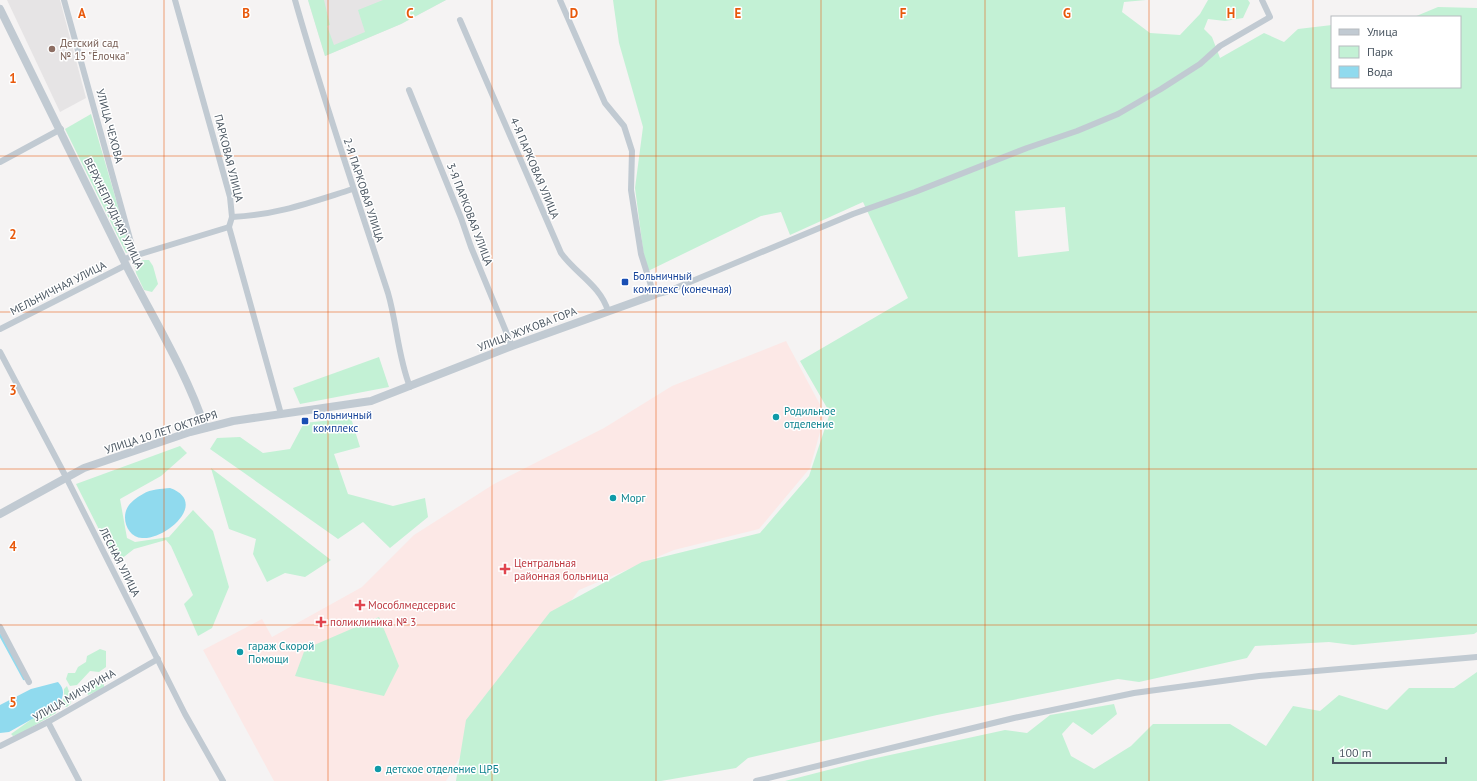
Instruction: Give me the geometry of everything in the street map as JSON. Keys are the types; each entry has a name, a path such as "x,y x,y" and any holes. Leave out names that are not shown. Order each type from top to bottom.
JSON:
{"street":[{"name":"УЛИЦА ЧЕХОВА","path":"64,0 135,257"},
{"name":"ПАРКОВАЯ УЛИЦА","path":"175,0 230,197 232,217 229,227"},
{"name":"2-Я ПАРКОВАЯ УЛИЦА","path":"295,0 353,189 388,294 403,370 410,387"},
{"path":"560,0 605,103 624,126 632,150 631,190 641,254 654,295 666,292 853,214 915,192 1027,148 1077,131 1118,114 1200,64 1220,46 1270,17 1262,0"},
{"name":"ВЕРХНЕПРУДНАЯ УЛИЦА","path":"0,9 179,368 195,401 205,428"},
{"name":"4-Я ПАРКОВАЯ УЛИЦА","path":"460,20 561,253 570,265 592,283 600,293 608,311"},
{"name":"3-Я ПАРКОВАЯ УЛИЦА","path":"409,90 512,346"},
{"path":"0,162 61,129"},
{"path":"232,217 253,216 287,210 353,189"},
{"name":"МЕЛЬНИЧНАЯ УЛИЦА","path":"0,329 135,257 229,227"},
{"path":"229,227 281,414"},
{"name":"УЛИЦА ЖУКОВА ГОРА","path":"410,387 512,346 654,295"},
{"name":"ЛЕСНАЯ УЛИЦА","path":"0,352 66,477 185,714 223,781"},
{"name":"УЛИЦА 10 ЛЕТ ОКТЯБРЯ","path":"0,514 66,477 118,456 205,428 233,421 371,401 410,387"},
{"path":"0,627 29,682"},
{"path":"756,781 1014,718 1134,693 1259,676 1477,657"},
{"name":"УЛИЦА МИЧУРИНА","path":"0,746 48,722 158,659"},
{"path":"48,722 79,781"}],"shaded area":[{"name":"Детский сад № 15 \"Ёлочка\"","path":"7,0 60,0 86,98 60,112"},
{"path":"308,0 446,0 401,24 325,56"},
{"name":"Центральная районная больница","path":"786,341 825,414 810,468 759,529 674,550 579,590 471,738 446,781 274,781 203,650 262,619 272,637 362,587 414,535 494,484 604,428 672,386"}],"green space":[{"path":"308,0 324,0 330,25 327,26 334,45 365,32 358,10 383,0 446,0 401,24 325,56"},
{"path":"613,0 1146,0 1124,2 1122,12 1150,33 1180,35 1200,14 1208,0 1248,0 1250,3 1243,18 1225,21 1208,19 1204,29 1212,37 1220,58 1264,33 1284,42 1298,29 1331,25 1331,88 1461,88 1461,16 1416,16 1438,7 1477,8 1477,632 1474,634 1353,645 1329,642 1255,646 1247,658 1139,682 1118,679 937,715 748,758 736,768 661,781 456,781 466,720 550,612 642,562 760,533 809,476 830,413 800,361 908,298 863,202 790,235 781,212 761,216 646,272 635,188 643,127 619,43","holes":["1065,207 1069,251 1018,257 1015,211"]},
{"path":"91,114 131,251 126,253 65,129"},
{"path":"143,260 149,260 153,266 158,284 152,292 144,290 136,273 135,265"},
{"path":"379,357 389,387 300,404 293,388"},
{"path":"351,418 360,447 334,454 348,494 393,506 425,498 428,517 390,548 363,522 338,539 210,449 217,438 240,437 263,453 290,449 304,423"},
{"path":"180,446 187,453 161,476 120,499 127,538 135,542 169,537 193,510 213,531 229,587 212,628 198,636 184,604 193,595 171,546 166,540 134,549 116,563 76,484"},
{"path":"211,468 331,560 305,577 285,573 267,582 253,554 256,539 229,529"},
{"path":"379,617 399,666 384,696 295,676 305,649"},
{"path":"100,649 106,651 106,667 99,672 90,671 77,685 70,686 66,679 68,673 75,673 78,667 86,662 87,656"},
{"path":"1477,672 1477,781 785,781 867,760 1005,730 1027,733 1050,715 1114,704 1117,714 1092,735 1073,722 1062,734 1071,756 1094,769 1131,746 1153,724 1230,724 1266,746 1293,706 1320,711 1339,695 1387,710 1409,688 1454,688"},
{"path":"96,680 104,682 104,688 88,695 86,688 90,682"},
{"path":"67,686 71,697 71,703 67,707 60,705 64,698 64,689"},
{"path":"55,708 56,713 18,735 13,736 11,734 32,719"}],"water":[{"path":"170,488 181,494 185,502 185,510 180,519 172,527 152,537 142,538 132,534 126,526 125,520 126,510 129,505 146,492"},
{"path":"58,682 63,690 62,698 59,704 9,732 0,733 0,705 31,689"}],"waterway":[{"path":"0,635 24,679"}],"place":[{"name":"Детский сад № 15 \"Ёлочка\"","path":"52,49"},
{"name":"Больничный комплекс (конечная)","path":"625,282"},
{"name":"Родильное отделение","path":"776,417"},
{"name":"Больничный комплекс","path":"305,421"},
{"name":"Морг","path":"613,498"},
{"name":"Центральная районная больница","path":"505,569"},
{"name":"Мособлмедсервис","path":"360,605"},
{"name":"поликлиника № 3","path":"321,622"},
{"name":"гараж Скорой Помощи","path":"240,652"},
{"name":"детское отделение ЦРБ","path":"378,769"}]}
